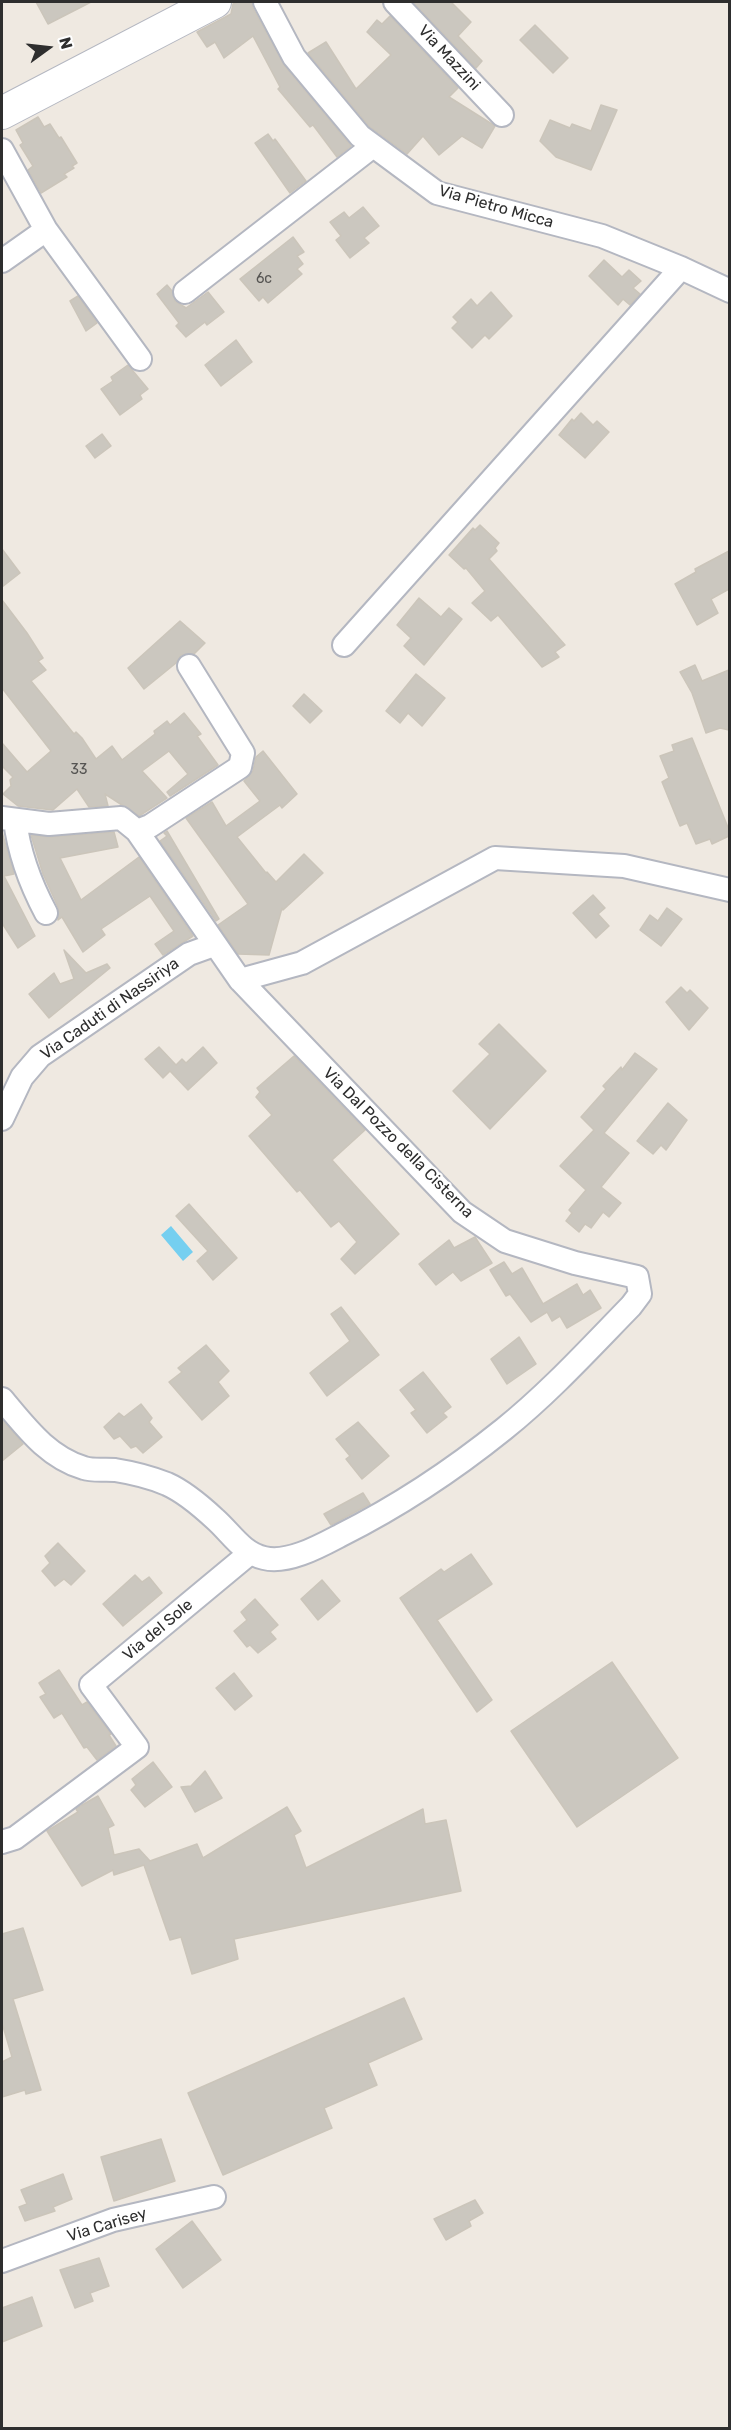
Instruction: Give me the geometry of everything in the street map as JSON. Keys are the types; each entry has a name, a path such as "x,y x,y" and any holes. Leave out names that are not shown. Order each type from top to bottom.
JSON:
{"street":[{"path":"2,113 215,2"},
{"name":"Via Pietro Micca","path":"264,2 294,57 360,136 437,194 602,236 681,268 729,291"},
{"name":"Via Mazzini","path":"395,2 502,115"},
{"path":"184,292 373,146"},
{"path":"2,150 46,230 140,359"},
{"path":"2,261 46,230"},
{"path":"344,645 681,268"},
{"path":"46,914 31,885 8,819 49,824 121,818 137,831 150,826 240,767 243,753 189,666"},
{"name":"Via Dal Pozzo della Cisterna","path":"137,831 240,980 462,1212 505,1241 575,1263 637,1277 640,1294 565,1373 505,1428 439,1478 389,1510 328,1542 289,1557 266,1559 250,1553"},
{"path":"240,980 302,963 495,858 624,866 729,890"},
{"name":"Via Caduti di Nassiriya","path":"2,1119 22,1077 40,1056 189,954 214,945"},
{"path":"2,1399 39,1443 63,1460 85,1469 114,1470 148,1476 172,1486 202,1508 250,1553"},
{"name":"Via del Sole","path":"2,1842 15,1838 137,1747 91,1685 250,1553"},
{"name":"Via Carisey","path":"2,2260 113,2220 214,2197"}],"water":[{"path":"171,1226 193,1252 183,1261 161,1235"}],"building":[{"path":"36,2 91,2 48,24"},
{"path":"252,2 253,8 284,65 351,146 337,157 313,125 310,127 278,89 280,87 253,36 224,58 215,42 207,47 197,32 231,14 233,4"},
{"path":"413,2 451,2 471,22 458,36 482,61 476,68"},
{"path":"390,16 458,88 449,97 495,126 482,148 462,136 439,155 423,136 407,154 369,126 308,53 326,42 356,89 391,55 367,32 377,20 382,24"},
{"path":"535,25 568,58 553,73 520,40"},
{"path":"601,105 617,110 591,170 556,157 540,141 550,120 570,128 572,124 591,131"},
{"path":"38,117 44,127 50,124 77,163 72,166 74,168 64,174 67,177 41,193 28,170 33,166 20,145 23,143 16,130"},
{"path":"268,134 273,141 275,139 306,181 290,193 255,143"},
{"path":"363,207 379,226 364,238 369,243 350,258 336,240 341,236 330,222 344,212 349,218"},
{"path":"293,237 304,252 297,256 303,264 297,269 302,274 268,303 263,297 259,301 240,279"},
{"path":"604,260 622,277 629,270 641,281 633,288 640,294 630,305 623,299 618,305 589,276"},
{"path":"167,285 175,301 186,308 208,292 224,312 207,325 205,322 186,337 176,326 179,323 157,294"},
{"path":"491,292 512,316 489,339 485,335 472,348 452,328 458,322 453,317 471,299 477,306"},
{"path":"78,296 97,323 86,331 70,301"},
{"path":"236,340 252,362 221,386 205,365"},
{"path":"128,365 148,389 140,395 142,399 120,415 101,389 113,381 111,377"},
{"path":"581,413 593,425 597,421 609,432 585,458 559,435 572,419 574,421"},
{"path":"102,434 111,446 95,458 86,446"},
{"path":"480,525 499,543 495,548 497,551 489,559 565,645 555,652 559,657 542,667 498,615 491,621 472,603 485,591 466,568 464,569 449,555 473,528 475,530"},
{"path":"2,549 20,573 2,587"},
{"path":"729,551 729,589 711,599 718,613 697,625 675,584 696,572 695,569"},
{"path":"419,598 441,617 449,608 462,619 424,665 404,646 411,638 397,625"},
{"path":"2,600 43,658 38,661 46,670 31,681 74,734 76,732 82,738 96,759 112,746 122,760 155,734 154,731 167,721 170,725 184,713 201,734 197,736 218,765 170,796 167,792 188,774 169,751 142,771 167,798 139,816 105,794 108,806 89,807 77,789 53,810 18,806 3,794 11,786 10,780 13,777 2,766 2,743 27,772 51,751 2,688"},
{"path":"180,621 205,643 194,654 181,655 176,663 144,689 128,668"},
{"path":"695,665 702,681 729,670 729,730 720,728 706,733 692,693 680,672"},
{"path":"416,674 445,698 422,726 408,713 400,723 386,711"},
{"path":"304,694 322,711 310,723 293,706"},
{"path":"692,738 729,830 729,836 712,844 710,839 696,844 687,823 680,826 662,782 669,778 660,756 674,751 672,745"},
{"path":"263,751 297,794 282,808 280,805 237,837 276,882 304,854 323,873 283,910 282,908 269,955 238,954 218,925 248,904 186,818 212,802 226,826 260,801 244,781 253,771 256,757"},
{"path":"167,831 219,919 216,921 160,841 167,836 164,833"},
{"path":"2,832 14,874 4,876 35,936 18,948 2,923"},
{"path":"114,832 118,847 60,858 81,900 139,857 193,936 163,955 155,944 174,931 150,896 101,929 105,935 83,952 62,917 58,920 58,907 43,874 31,835 50,837"},
{"path":"593,895 605,908 598,914 609,926 596,938 573,913"},
{"path":"667,908 682,919 661,946 640,930 650,915 658,921"},
{"path":"64,950 86,973 107,964 110,968 49,1018 29,994 54,973 60,984 74,979"},
{"path":"681,987 687,993 690,990 708,1008 689,1030 666,1002"},
{"path":"499,1024 546,1071 490,1129 453,1091 490,1054 479,1044"},
{"path":"159,1047 176,1065 182,1059 186,1063 203,1047 217,1063 188,1090 170,1071 163,1078 145,1059"},
{"path":"635,1053 657,1069 604,1133 629,1153 601,1187 621,1203 609,1217 603,1212 591,1228 585,1224 579,1232 566,1221 572,1213 569,1210 586,1190 560,1166 594,1130 581,1117 606,1089 603,1086 621,1067 622,1070"},
{"path":"294,1056 365,1130 332,1160 399,1234 355,1274 341,1259 357,1242 339,1221 331,1227 300,1190 297,1192 249,1136 272,1115 256,1097 260,1092 257,1088"},
{"path":"668,1103 687,1120 666,1150 661,1145 653,1154 637,1141"},
{"path":"189,1204 237,1258 213,1280 197,1261 208,1251 176,1216"},
{"path":"475,1237 492,1263 461,1281 453,1272 436,1285 419,1264 449,1240 454,1248"},
{"path":"504,1262 512,1274 522,1268 543,1304 577,1284 583,1295 590,1290 601,1308 567,1328 560,1316 552,1321 547,1312 531,1322 510,1294 506,1296 490,1270"},
{"path":"341,1307 379,1355 327,1396 310,1373 350,1341 331,1314"},
{"path":"519,1337 536,1364 507,1384 491,1359"},
{"path":"206,1345 229,1371 218,1382 229,1396 202,1420 169,1382 182,1372 178,1368"},
{"path":"423,1372 451,1407 443,1413 447,1417 427,1433 411,1413 416,1410 400,1390"},
{"path":"141,1404 152,1418 149,1422 162,1437 143,1453 136,1446 131,1448 120,1436 114,1439 104,1427 119,1413 124,1417"},
{"path":"2,1419 23,1444 2,1461"},
{"path":"358,1422 389,1456 362,1479 346,1459 350,1456 336,1439"},
{"path":"363,1493 370,1504 331,1525 324,1514"},
{"path":"58,1543 85,1571 71,1585 64,1579 55,1586 42,1571 50,1563 45,1556"},
{"path":"471,1554 492,1584 437,1620 492,1700 477,1712 400,1598 441,1569 444,1572"},
{"path":"135,1575 142,1582 149,1577 162,1593 123,1626 103,1604"},
{"path":"322,1580 340,1601 318,1620 301,1599"},
{"path":"255,1599 278,1625 270,1632 276,1639 258,1653 250,1645 247,1647 234,1631 247,1620 241,1612"},
{"path":"612,1662 678,1758 577,1827 511,1731"},
{"path":"59,1670 82,1705 87,1702 111,1734 109,1735 116,1746 97,1760 87,1747 84,1748 62,1713 54,1718 40,1697 46,1694 39,1683"},
{"path":"234,1673 252,1696 235,1710 216,1688"},
{"path":"153,1762 172,1787 145,1807 131,1790 136,1785 132,1779"},
{"path":"205,1771 222,1798 195,1812 181,1787 191,1786"},
{"path":"98,1796 114,1825 108,1828 114,1855 139,1849 150,1861 197,1844 203,1858 287,1807 301,1831 294,1835 306,1868 423,1809 425,1824 446,1820 461,1891 234,1939 238,1959 192,1974 181,1937 170,1940 144,1865 114,1875 113,1870 82,1886 47,1831 78,1812 76,1809"},
{"path":"23,1928 43,1990 13,1999 41,2090 26,2094 25,2090 2,2097 2,2062 12,2057 2,2023 2,1934"},
{"path":"404,1998 422,2039 368,2063 377,2085 324,2108 332,2128 223,2175 188,2093"},
{"path":"161,2139 175,2181 114,2201 101,2157"},
{"path":"63,2174 72,2199 53,2207 55,2211 25,2221 19,2207 27,2204 21,2190"},
{"path":"475,2200 483,2213 469,2221 471,2226 446,2240 434,2219"},
{"path":"192,2221 221,2260 183,2288 156,2249"},
{"path":"99,2258 109,2286 90,2293 93,2301 75,2308 60,2270"},
{"path":"32,2297 42,2326 2,2342 2,2308"}]}
